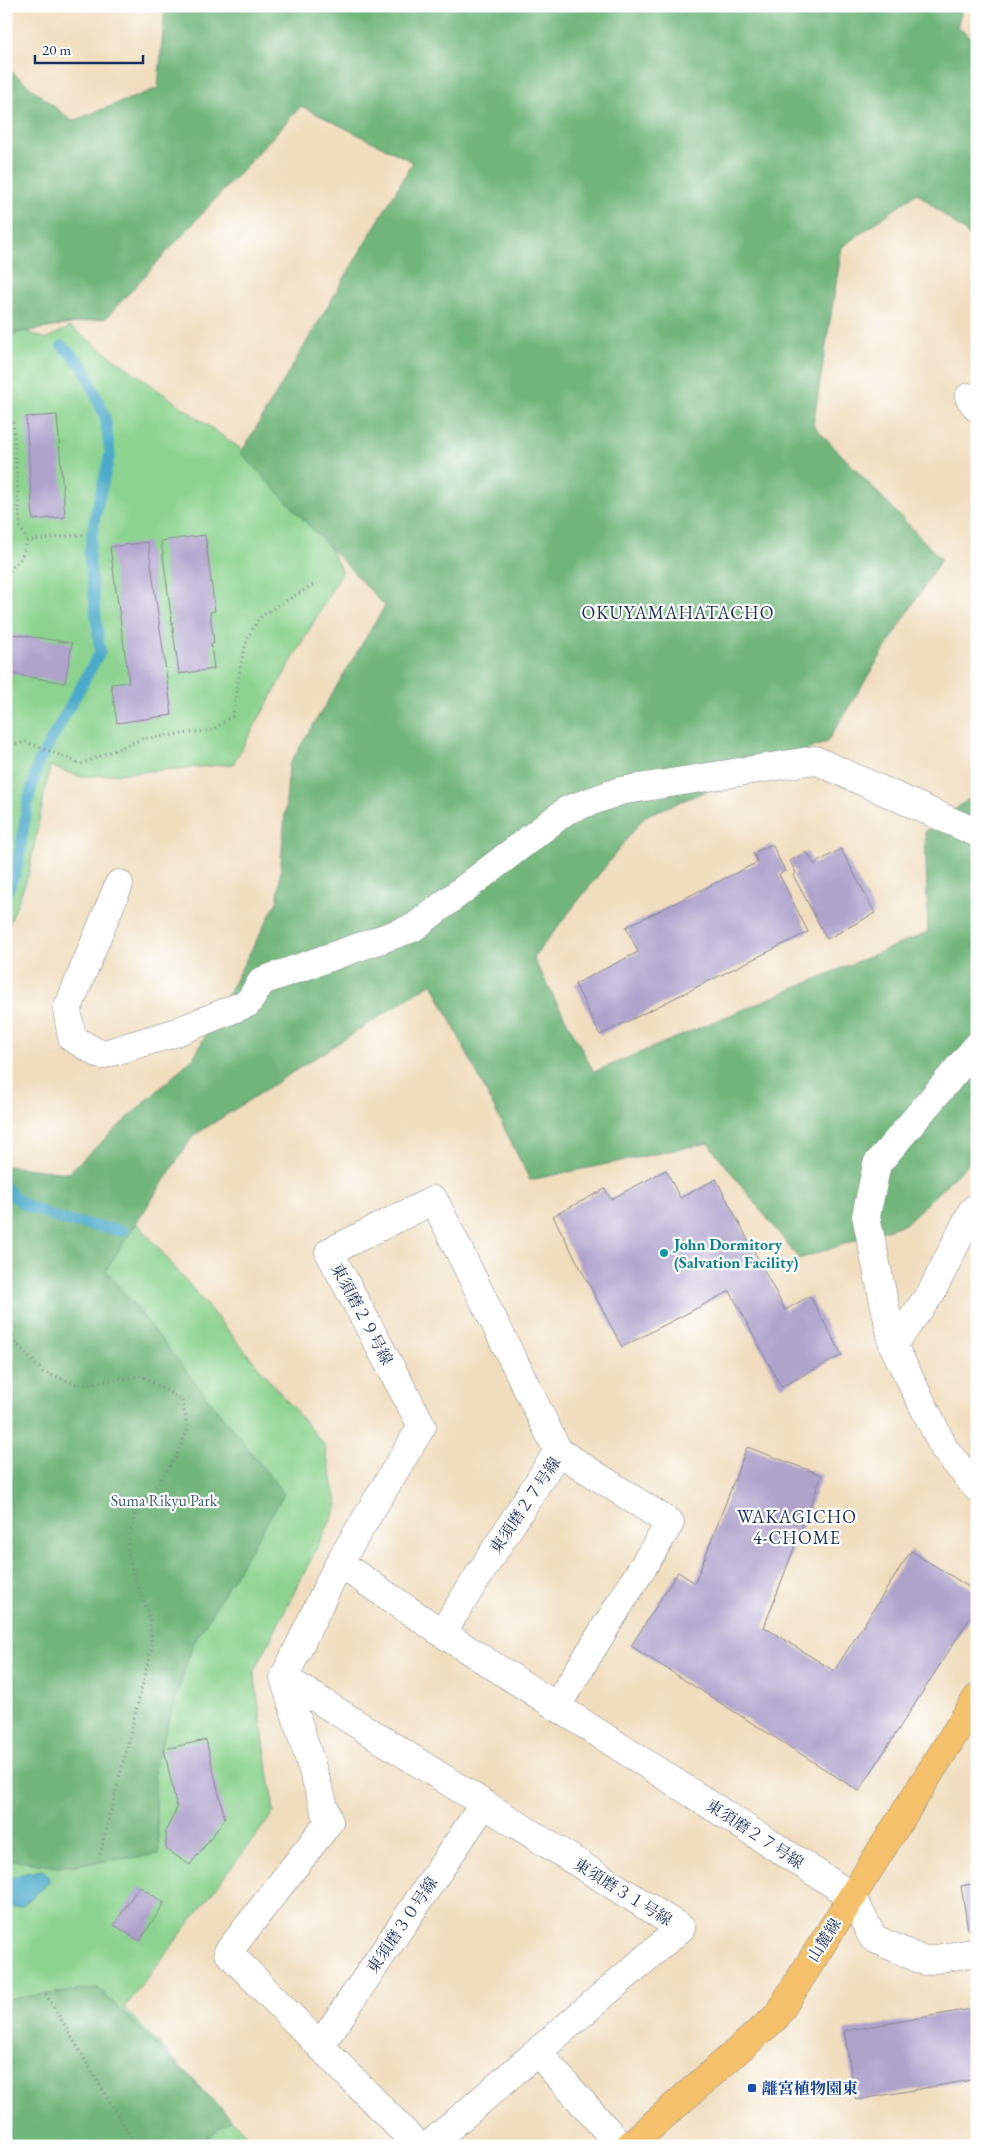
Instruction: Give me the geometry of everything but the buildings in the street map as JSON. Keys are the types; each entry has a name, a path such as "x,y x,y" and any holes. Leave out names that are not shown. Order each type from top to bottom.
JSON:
{"main road":[{"name":"山麓線","path":"629,2146 776,2017 977,1698"}],"street":[{"path":"120,884 67,1010 72,1038 101,1055 174,1033 248,1003 262,981 413,928 567,810 620,791 815,760 977,833"},
{"path":"977,1046 877,1164 866,1216 893,1345 945,1450 977,1488"},
{"name":"東須磨２９号線","path":"339,1563 422,1426 329,1252 434,1200 558,1451"},
{"path":"893,1345 931,1294 972,1211 977,1207"},
{"name":"東須磨２７号線","path":"556,1707 670,1523 558,1451 442,1633 556,1707 852,1896"},
{"path":"418,2146 228,1952 329,1822 284,1678 339,1563 442,1633"},
{"name":"東須磨３１号線","path":"284,1678 680,1928 428,2146"},
{"name":"東須磨３０号線","path":"320,2046 484,1804"},
{"path":"852,1896 873,1938 907,1954 924,1961 977,1952"},
{"path":"537,2052 621,2146"}],"path":[{"path":"6,574 22,557 27,541 20,526 13,419"},
{"path":"27,541 87,534"},
{"path":"6,746 27,742 81,764 142,739 213,730 232,716 242,653 259,619 316,583"},
{"path":"6,1319 15,1342 43,1372 79,1385 142,1376 182,1400 188,1429 175,1459 136,1513 127,1547 134,1577 149,1612 152,1647 99,1858"},
{"path":"46,1994 136,2146"}],"green space":[{"path":"165,6 963,6 957,27 977,41 977,242 917,193 842,247 813,425 941,559 827,742 645,816 533,958 594,1072 928,932 925,832 977,793 977,1155 905,1224 799,1259 708,1143 530,1180 432,983 193,1136 106,1270 284,1494 193,1644 154,1769 159,1854 58,1867 13,1860 6,1865 6,1166 68,1173 194,1057 278,900 289,765 385,606 241,453 413,162 301,106 106,318 6,335 6,67 72,121 158,88"},
{"path":"6,324 46,339 70,327 301,492 342,572 233,764 81,777 50,766 28,876 6,932"},
{"name":"Suma Rikyu Park","path":"6,1170 34,1197 139,1225 324,1445 338,1506 254,1672 274,1812 124,2008 257,2146 6,2146"},
{"path":"98,1988 232,2119 196,2146 6,2146 6,1999"}],"water":[{"path":"42,1870 48,1875 49,1882 21,1907 6,1908 6,1880 21,1874"}],"waterway":[{"path":"6,894 17,869 28,801 38,764 100,652 89,554 95,516 110,454 105,417 83,366 62,346"},
{"path":"6,1188 23,1204 62,1220 123,1231"}],"place":[{"name":"John Dormitory (Salvation Facility)","path":"664,1253"},
{"name":"離宮植物園東","path":"752,2088"}],"district":[{"name":"OKUYAMAHATACHO","path":"678,612"},
{"name":"WAKAGICHO 4-CHOME","path":"797,1526"}]}
